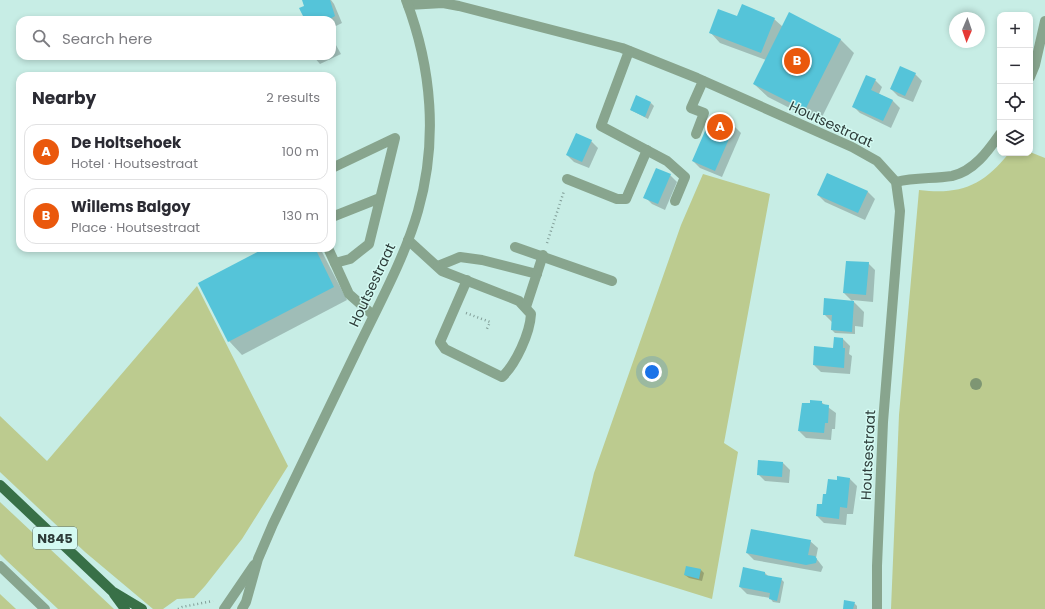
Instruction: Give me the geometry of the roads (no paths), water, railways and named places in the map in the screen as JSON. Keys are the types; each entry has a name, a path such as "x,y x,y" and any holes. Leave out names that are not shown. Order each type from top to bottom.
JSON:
{"main road":[{"name":"N845","path":"0,485 112,591 125,609"},
{"name":"N845","path":"112,591 142,609"}],"street":[{"name":"Houtsestraat","path":"242,609 246,602 258,559 273,524 408,240 418,211 424,187 429,155 431,124 429,90 422,52 407,2 443,3 459,6 582,36 629,51 703,81 852,147 877,161 896,182 900,211 883,422 877,559 877,609"},
{"path":"1033,70 1045,22"},
{"path":"629,51 601,126 667,161 685,177 674,201"},
{"path":"696,134 704,113 691,108 703,81"},
{"path":"335,263 350,259 369,244 395,138 336,166"},
{"path":"896,182 911,178 952,176 981,159 997,138"},
{"path":"567,179 617,199 626,199 647,150"},
{"path":"336,215 380,198"},
{"path":"408,240 442,271 467,280 519,301 531,314 530,324 511,369 502,377 445,349 440,342 467,280"},
{"path":"515,247 543,255 612,280"},
{"path":"330,252 349,294 373,315"},
{"path":"526,308 543,255"},
{"path":"438,266 460,257 482,260 537,274"},
{"name":"Houtsestraat","path":"224,609 258,559"},
{"path":"0,566 45,609"}],"place":[{"name":"Willems Balgoy","path":"797,61"},
{"name":"De Holtsehoek","path":"720,127"}]}
